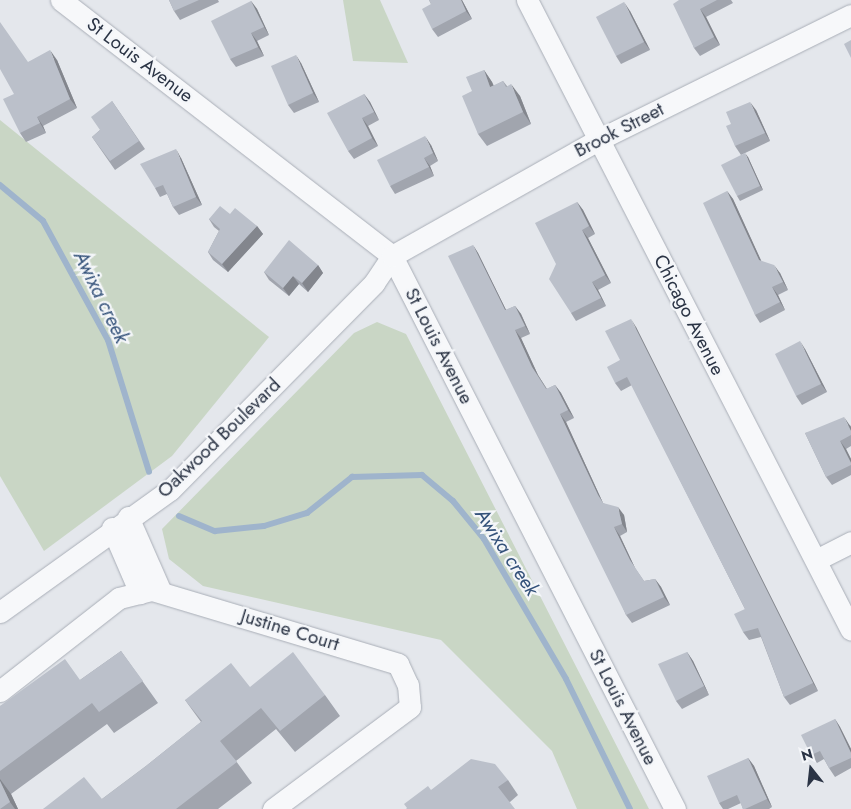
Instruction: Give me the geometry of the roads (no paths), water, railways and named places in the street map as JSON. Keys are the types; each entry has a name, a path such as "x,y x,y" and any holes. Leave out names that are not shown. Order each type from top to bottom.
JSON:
{"street":[{"name":"St Louis Avenue","path":"61,0 392,256 675,809"},
{"name":"Chicago Avenue","path":"528,0 598,140 851,630"},
{"name":"Brook Street","path":"392,256 598,140 851,15"},
{"name":"Oakwood Boulevard","path":"0,612 120,523 170,490 374,283 392,256"},
{"path":"120,523 162,592"},
{"path":"120,523 140,592"},
{"path":"816,560 851,542"},
{"name":"Justine Court","path":"0,691 119,598 140,592 162,592 398,664 408,685 410,707 273,809"}],"waterway":[{"name":"Awixa creek","path":"0,185 43,221 108,340 149,472"},
{"name":"Awixa creek","path":"179,516 215,531 264,526 307,513 352,477 422,475 453,501 484,539 566,679 630,809"}]}
